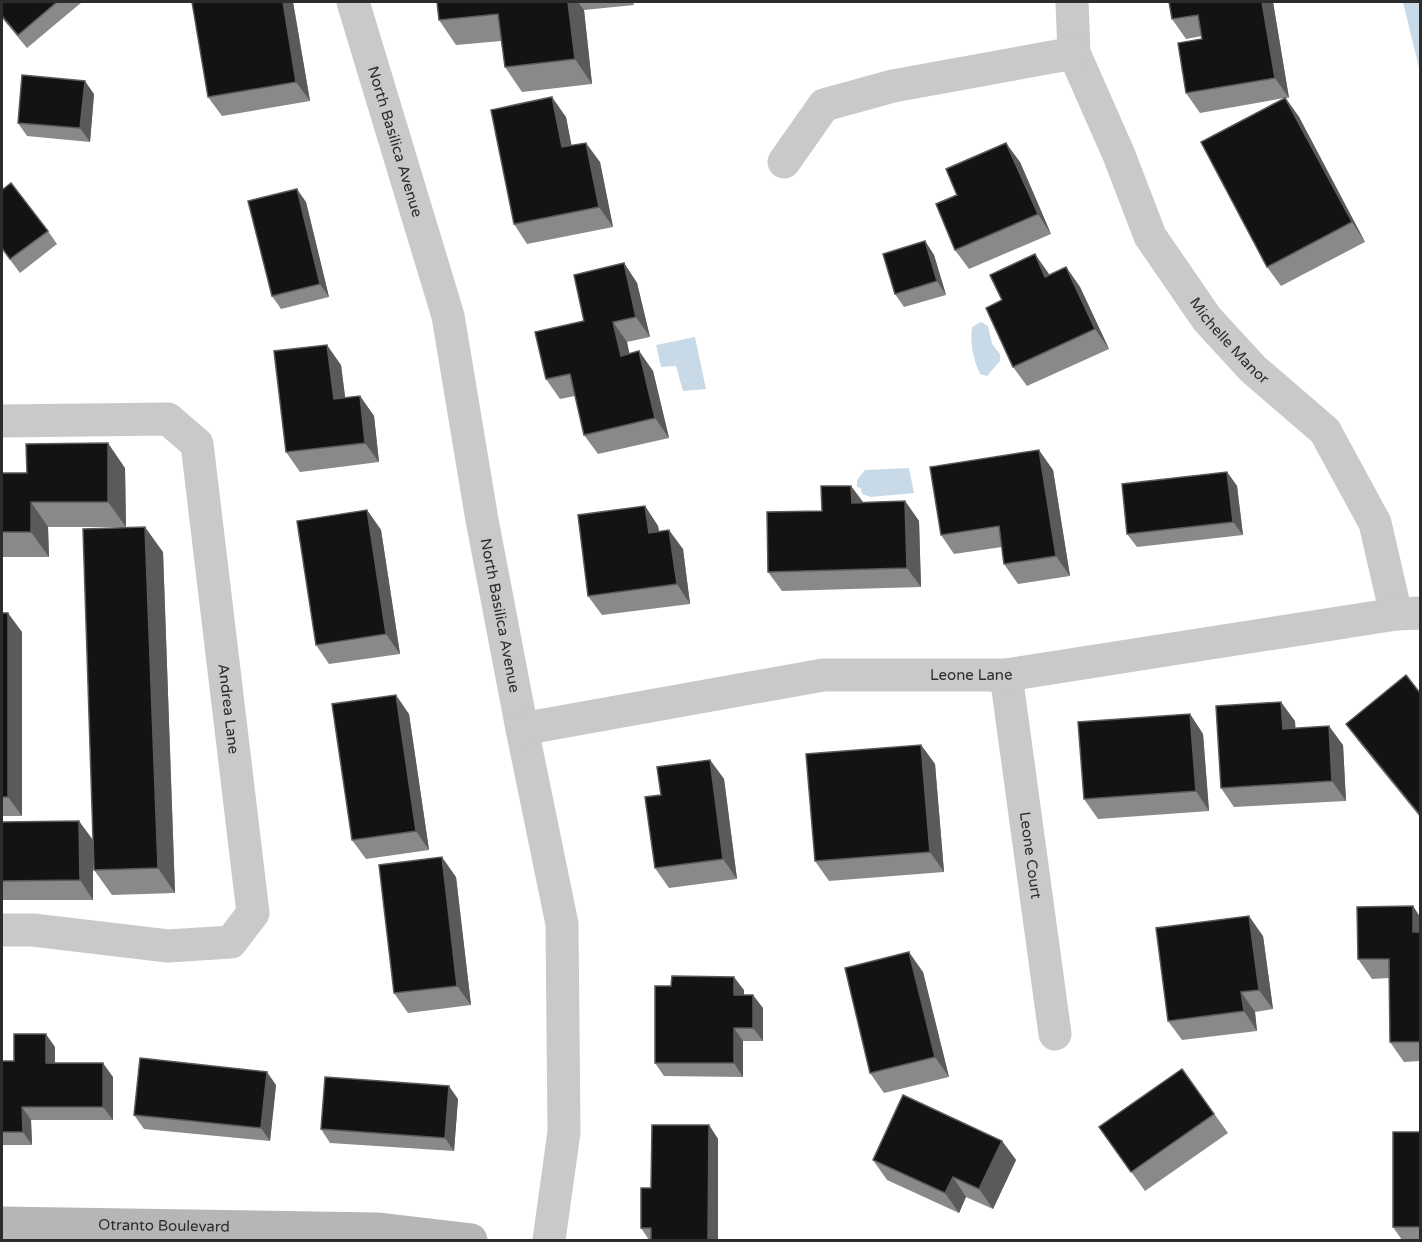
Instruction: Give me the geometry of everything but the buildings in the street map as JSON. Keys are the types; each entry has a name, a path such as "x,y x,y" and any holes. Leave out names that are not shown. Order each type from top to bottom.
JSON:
{"street":[{"name":"North Basilica Avenue","path":"353,2 448,316 482,520 562,924 564,1132 549,1240"},
{"name":"Michelle Manor","path":"1072,2 1074,53 1119,155 1149,236 1207,319 1253,369 1325,431 1375,523 1408,614"},
{"path":"784,162 824,105 893,86 1074,53"},
{"name":"Andrea Lane","path":"2,421 168,419 197,444 254,914 231,942 168,946 33,930 2,930"},
{"name":"Leone Lane","path":"522,729 823,675 1006,675 1408,614"},
{"name":"Leone Court","path":"1006,675 1055,1034"},
{"name":"Otranto Boulevard","path":"2,1223 377,1229 471,1240"}],"water":[{"path":"1403,2 1420,2 1420,72"},
{"path":"981,322 988,326 992,344 1000,354 1000,361 987,376 980,374 972,346 972,327"},
{"path":"695,337 706,389 683,391 676,366 661,367 656,345"},
{"path":"909,468 914,493 871,497 862,494 861,488 857,487 857,480 865,470"}]}
